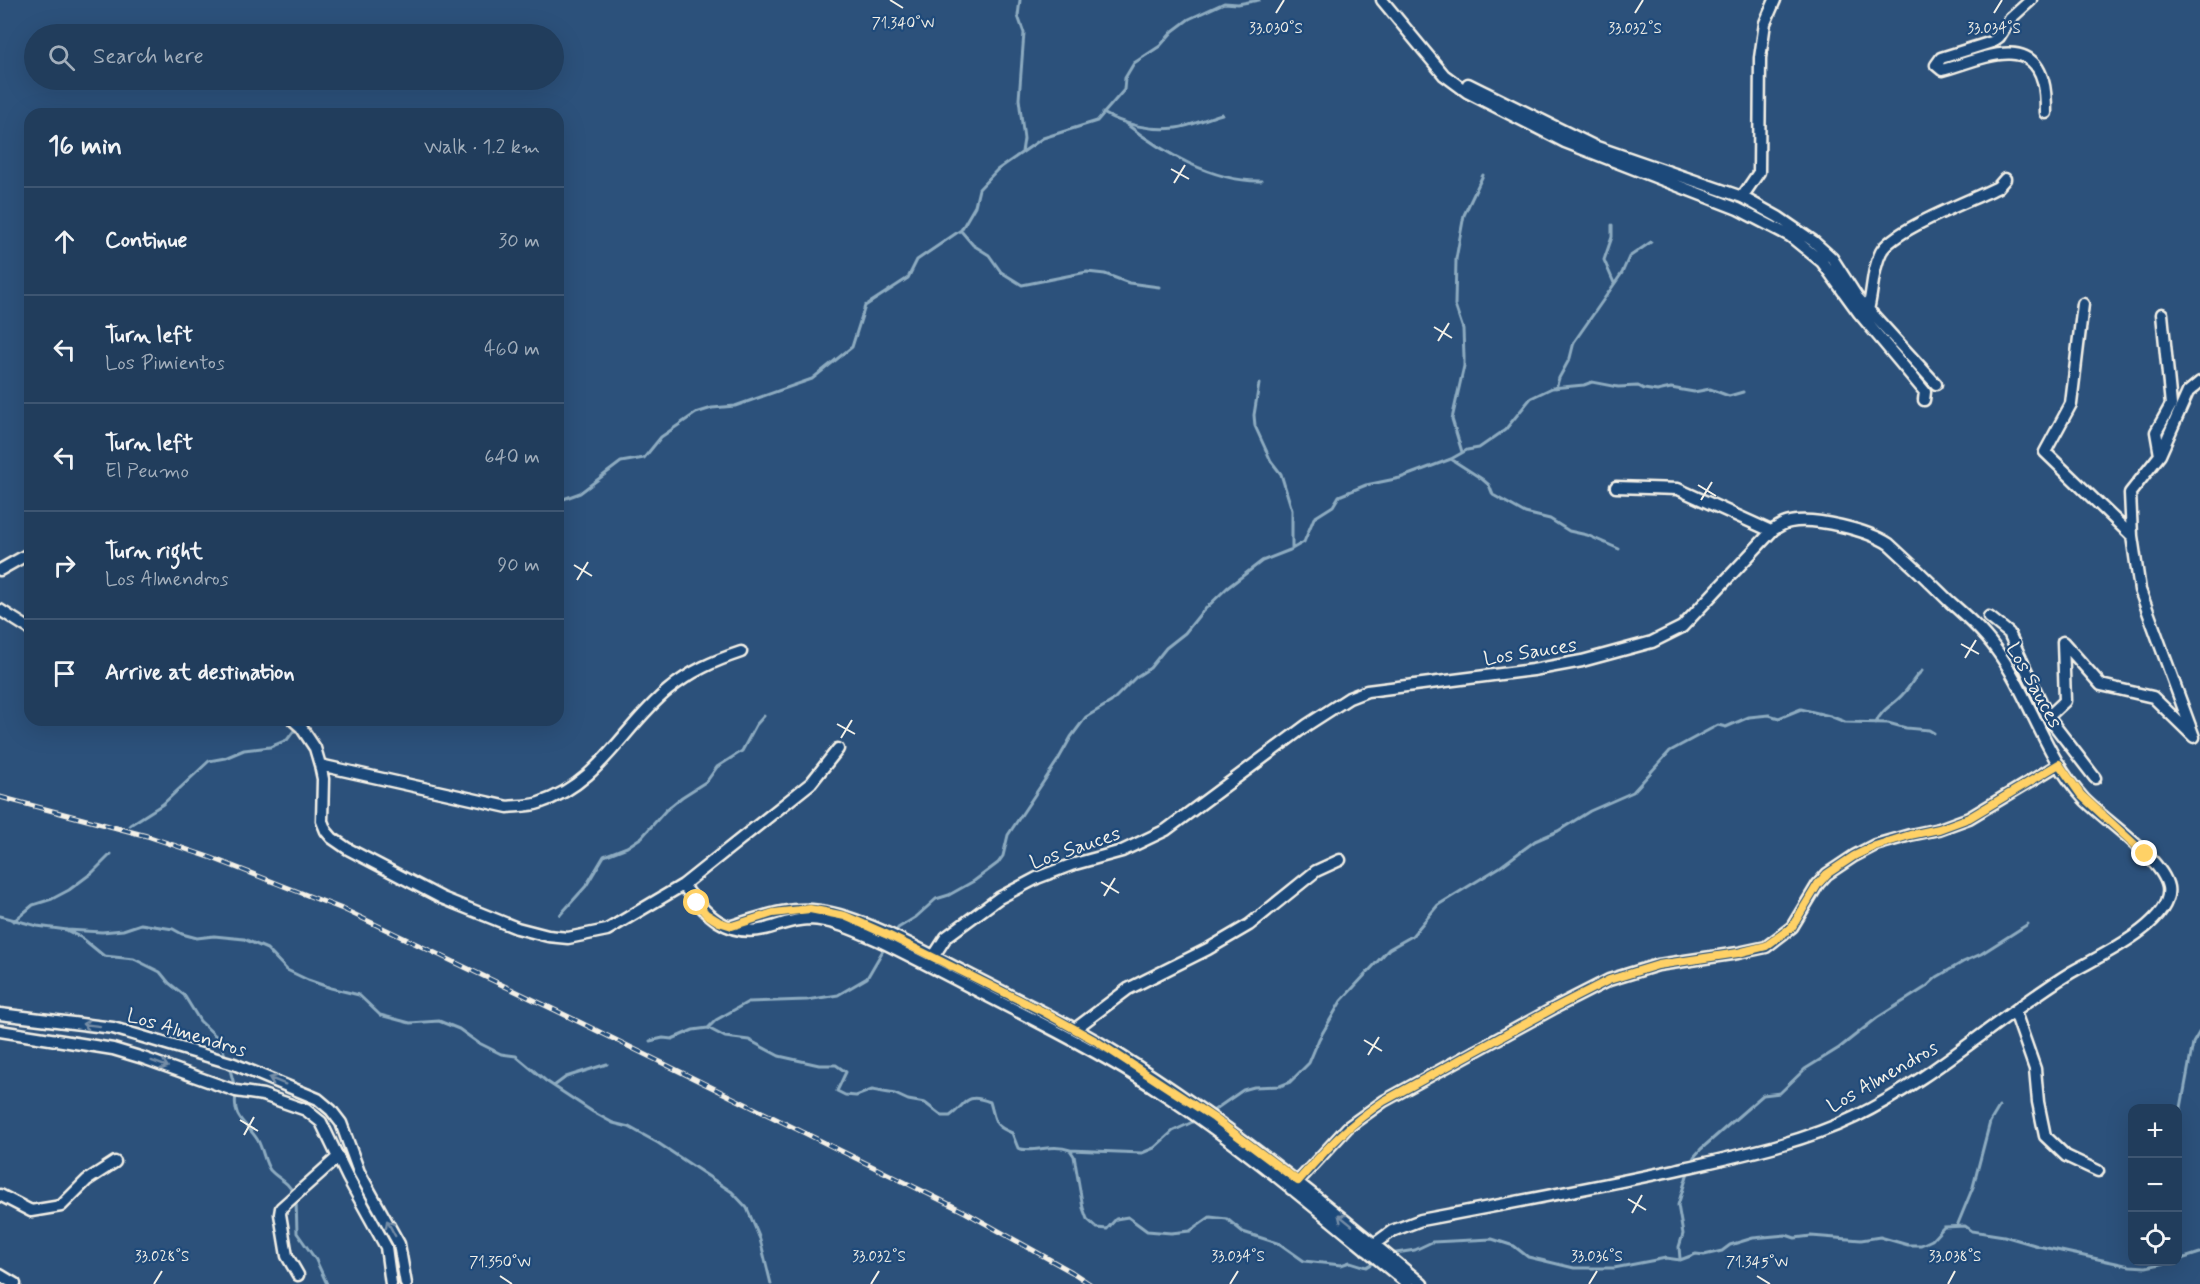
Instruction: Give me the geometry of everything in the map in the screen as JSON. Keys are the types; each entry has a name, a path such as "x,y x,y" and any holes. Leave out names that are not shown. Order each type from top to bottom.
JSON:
{"street":[{"path":"1382,0 1444,75 1467,92 1565,142 1738,209 1790,236 1822,262 1859,313 1925,392 1924,400"},
{"path":"1742,197 1759,172 1760,58 1765,23 1775,0"},
{"path":"2031,0 2010,19 1999,37 1992,42 1941,58 1936,66 1942,70 2003,53 2025,55 2040,72 2044,82 2046,113"},
{"path":"1468,84 1594,146 1742,197 1778,217 1813,241 1832,258 1857,297 1936,384"},
{"path":"1868,310 1874,267 1883,248 1924,221 1998,187 2005,179"},
{"path":"2083,304 2071,404 2045,452 2132,536"},
{"path":"2160,455 2156,432 2171,405 2162,314"},
{"path":"2048,717 2065,701 2063,642 2101,685 2153,697 2194,737 2140,590 2132,536 2130,493 2160,455 2188,392 2200,382"},
{"path":"1616,487 1678,489 1771,531"},
{"name":"Los Sauces","path":"931,961 946,937 999,898 1037,878 1071,865 1122,851 1166,830 1306,725 1349,698 1367,691 1533,670 1582,661 1652,642 1668,635 1682,627 1771,531 1782,524 1809,521 1871,533 1889,544 1972,622 1995,647 2059,764"},
{"path":"0,570 24,556"},
{"path":"0,610 24,625"},
{"path":"1989,617 2009,633 2048,717 2095,778"},
{"path":"320,765 508,807 539,803 577,786 666,691 712,661 741,652"},
{"path":"300,726 315,748 320,765 323,778 322,821 332,838 348,849 442,898 517,928 558,937 585,936 607,930 683,885 811,783 838,749"},
{"path":"1294,1185 1335,1140 1362,1115 1384,1101 1609,980 1658,965 1738,953 1766,946 1792,927 1818,884 1827,874 1854,856 1875,846 1939,829 1969,818 2059,764"},
{"name":"Los Almendros","path":"1370,1246 1392,1231 1421,1220 1707,1163 1771,1148 1826,1129 1857,1116 1896,1094 1976,1041 2044,989 2124,944 2157,915 2164,905 2168,888 2160,870 2081,795 2059,764"},
{"path":"1075,1029 1128,989 1208,950 1248,925 1316,871 1340,860"},
{"path":"683,885 706,914 719,922 732,926 786,910 822,911 845,916 1120,1065 1205,1121 1294,1185"},
{"path":"931,961 1075,1029 1157,1080 1214,1118 1370,1246 1422,1284"},
{"path":"2014,1012 2035,1069 2038,1102 2045,1136 2066,1156 2098,1171"},
{"name":"Los Almendros","path":"0,1014 113,1028 234,1064 318,1099 331,1110 343,1129 359,1172 399,1244 406,1284"},
{"name":"Los Almendros","path":"0,1031 113,1049 236,1091 286,1101 306,1110 321,1122 386,1247 391,1284"},
{"path":"330,1141 343,1129"},
{"path":"297,1275 287,1256 281,1208 338,1157"},
{"path":"0,1195 31,1211 61,1206 87,1180 115,1162"},
{"path":"1370,1246 1408,1284"},
{"path":"0,1275 15,1284"}],"waterway":[{"path":"1020,0 1018,16 1024,33 1019,99 1024,139 1022,152"},
{"path":"564,499 580,493 621,462 644,458 661,437 696,413 712,408 735,406 812,379 852,347 865,306 908,278 917,260 961,230 975,206 979,189 997,170 1043,138 1097,121 1124,90 1125,78 1134,63 1160,46 1173,31 1189,19 1224,3 1238,4 1259,0"},
{"path":"1103,113 1120,121 1157,129 1188,126 1222,114"},
{"path":"1125,123 1172,154 1207,171 1243,180 1261,181"},
{"path":"1462,452 1452,419 1464,366 1463,329 1455,305 1456,259 1464,215 1483,175"},
{"path":"1612,225 1612,237 1604,260 1614,283"},
{"path":"961,231 973,245 989,255 1001,272 1022,285 1087,272 1105,274 1129,283 1159,287"},
{"path":"1556,388 1570,358 1574,342 1622,273 1629,257 1651,242"},
{"path":"894,934 898,928 916,917 936,899 949,895 974,881 998,863 1003,856 1008,835 1086,717 1111,702 1136,677 1150,668 1166,648 1185,633 1201,613 1227,588 1262,561 1304,542 1314,518 1333,506 1339,496 1366,485 1400,478 1451,459 1467,450 1479,448 1505,430 1531,398 1552,388 1592,382 1618,387 1638,386 1657,391 1671,388 1694,392 1710,389 1729,396 1743,392"},
{"path":"1259,384 1254,415 1255,426 1271,461 1281,474 1292,510 1292,549"},
{"path":"1451,459 1482,479 1489,485 1493,495 1525,513 1550,519 1569,531 1587,535 1619,549"},
{"path":"1876,723 1881,714 1906,691 1922,671"},
{"path":"1210,1113 1243,1090 1254,1087 1280,1086 1290,1082 1309,1063 1319,1039 1341,1001 1389,949 1412,936 1438,905 1500,867 1535,841 1558,831 1590,811 1633,792 1670,751 1718,725 1726,727 1749,717 1769,715 1779,718 1801,709 1845,722 1888,723 1906,728 1929,730 1934,733"},
{"path":"560,915 586,886 604,856 627,847 642,837 666,810 707,781 717,767 742,751 756,725 764,716"},
{"path":"130,825 163,804 209,761 225,758 244,750 270,747 287,740 298,726"},
{"path":"14,921 33,905 69,890 93,872 111,854"},
{"path":"0,916 37,926 67,930 102,932 123,930 141,924 173,929 197,938 214,936 244,939 267,949 287,970 331,988 359,995 380,1015 410,1023 439,1021 459,1029 477,1042 501,1054 516,1056 546,1081 593,1112 613,1123 629,1127 658,1143 732,1192 747,1208 760,1239 771,1284"},
{"path":"1692,1163 1701,1149 1763,1095 1780,1093 1805,1069 1839,1048 1877,1018 1926,987 1937,977 1981,954 2028,924"},
{"path":"68,931 82,938 104,956 134,959 160,972 184,995 200,1021 220,1040 226,1059"},
{"path":"708,1028 716,1020 748,1002 807,1000 838,995 867,978 885,947"},
{"path":"650,1041 663,1038 672,1039 693,1030 708,1028 725,1037 749,1040 779,1056 819,1065 836,1065 846,1072 837,1091 845,1095 856,1096 872,1090 895,1094 908,1100 925,1103 942,1116 950,1116 970,1099 990,1102 996,1122 1012,1133 1018,1148 1023,1150 1056,1148 1070,1150 1074,1156 1083,1208 1087,1219 1097,1228 1107,1229 1116,1219 1128,1217 1147,1231 1171,1233 1190,1231 1210,1217 1227,1219 1243,1232 1280,1244 1304,1261 1341,1265 1350,1262 1366,1267 1376,1261"},
{"path":"2182,1104 2193,1043 2200,1031"},
{"path":"554,1086 566,1077 607,1064"},
{"path":"229,1066 235,1088"},
{"path":"236,1094 235,1103 238,1115 257,1139 270,1170 293,1193"},
{"path":"1957,1226 1973,1187 1990,1122 1999,1107"},
{"path":"1070,1150 1142,1153 1154,1148 1173,1131 1197,1120"},
{"path":"1680,1259 1679,1247 1683,1234 1678,1205 1689,1169"},
{"path":"296,1199 297,1233 316,1260 327,1284"},
{"path":"1390,1254 1415,1250 1432,1242 1492,1239 1514,1246 1528,1257 1574,1268 1614,1268 1666,1258 1680,1260 1696,1254 1704,1255 1722,1251 1730,1245 1753,1238 1786,1235 1795,1238 1811,1236 1861,1240 1880,1237 1908,1245 1921,1245 1932,1240 1944,1227 1965,1226 1972,1231 2004,1236 2038,1246 2128,1266"},
{"path":"2182,1259 2200,1253"},
{"path":"2130,1266 2151,1266"}],"railway":[{"path":"0,797 147,836 212,858 345,910 557,1011 965,1212 1090,1284"}],"route":[{"path":"697,903 706,914 719,922 732,926 786,910 810,909 845,916 888,935 1044,1012 1096,1041 1214,1118 1298,1181 1348,1127 1384,1101 1609,980 1658,965 1738,953 1766,946 1792,927 1818,884 1827,874 1854,856 1875,846 1939,829 1969,818 2059,764 2087,802 2145,854"}]}
